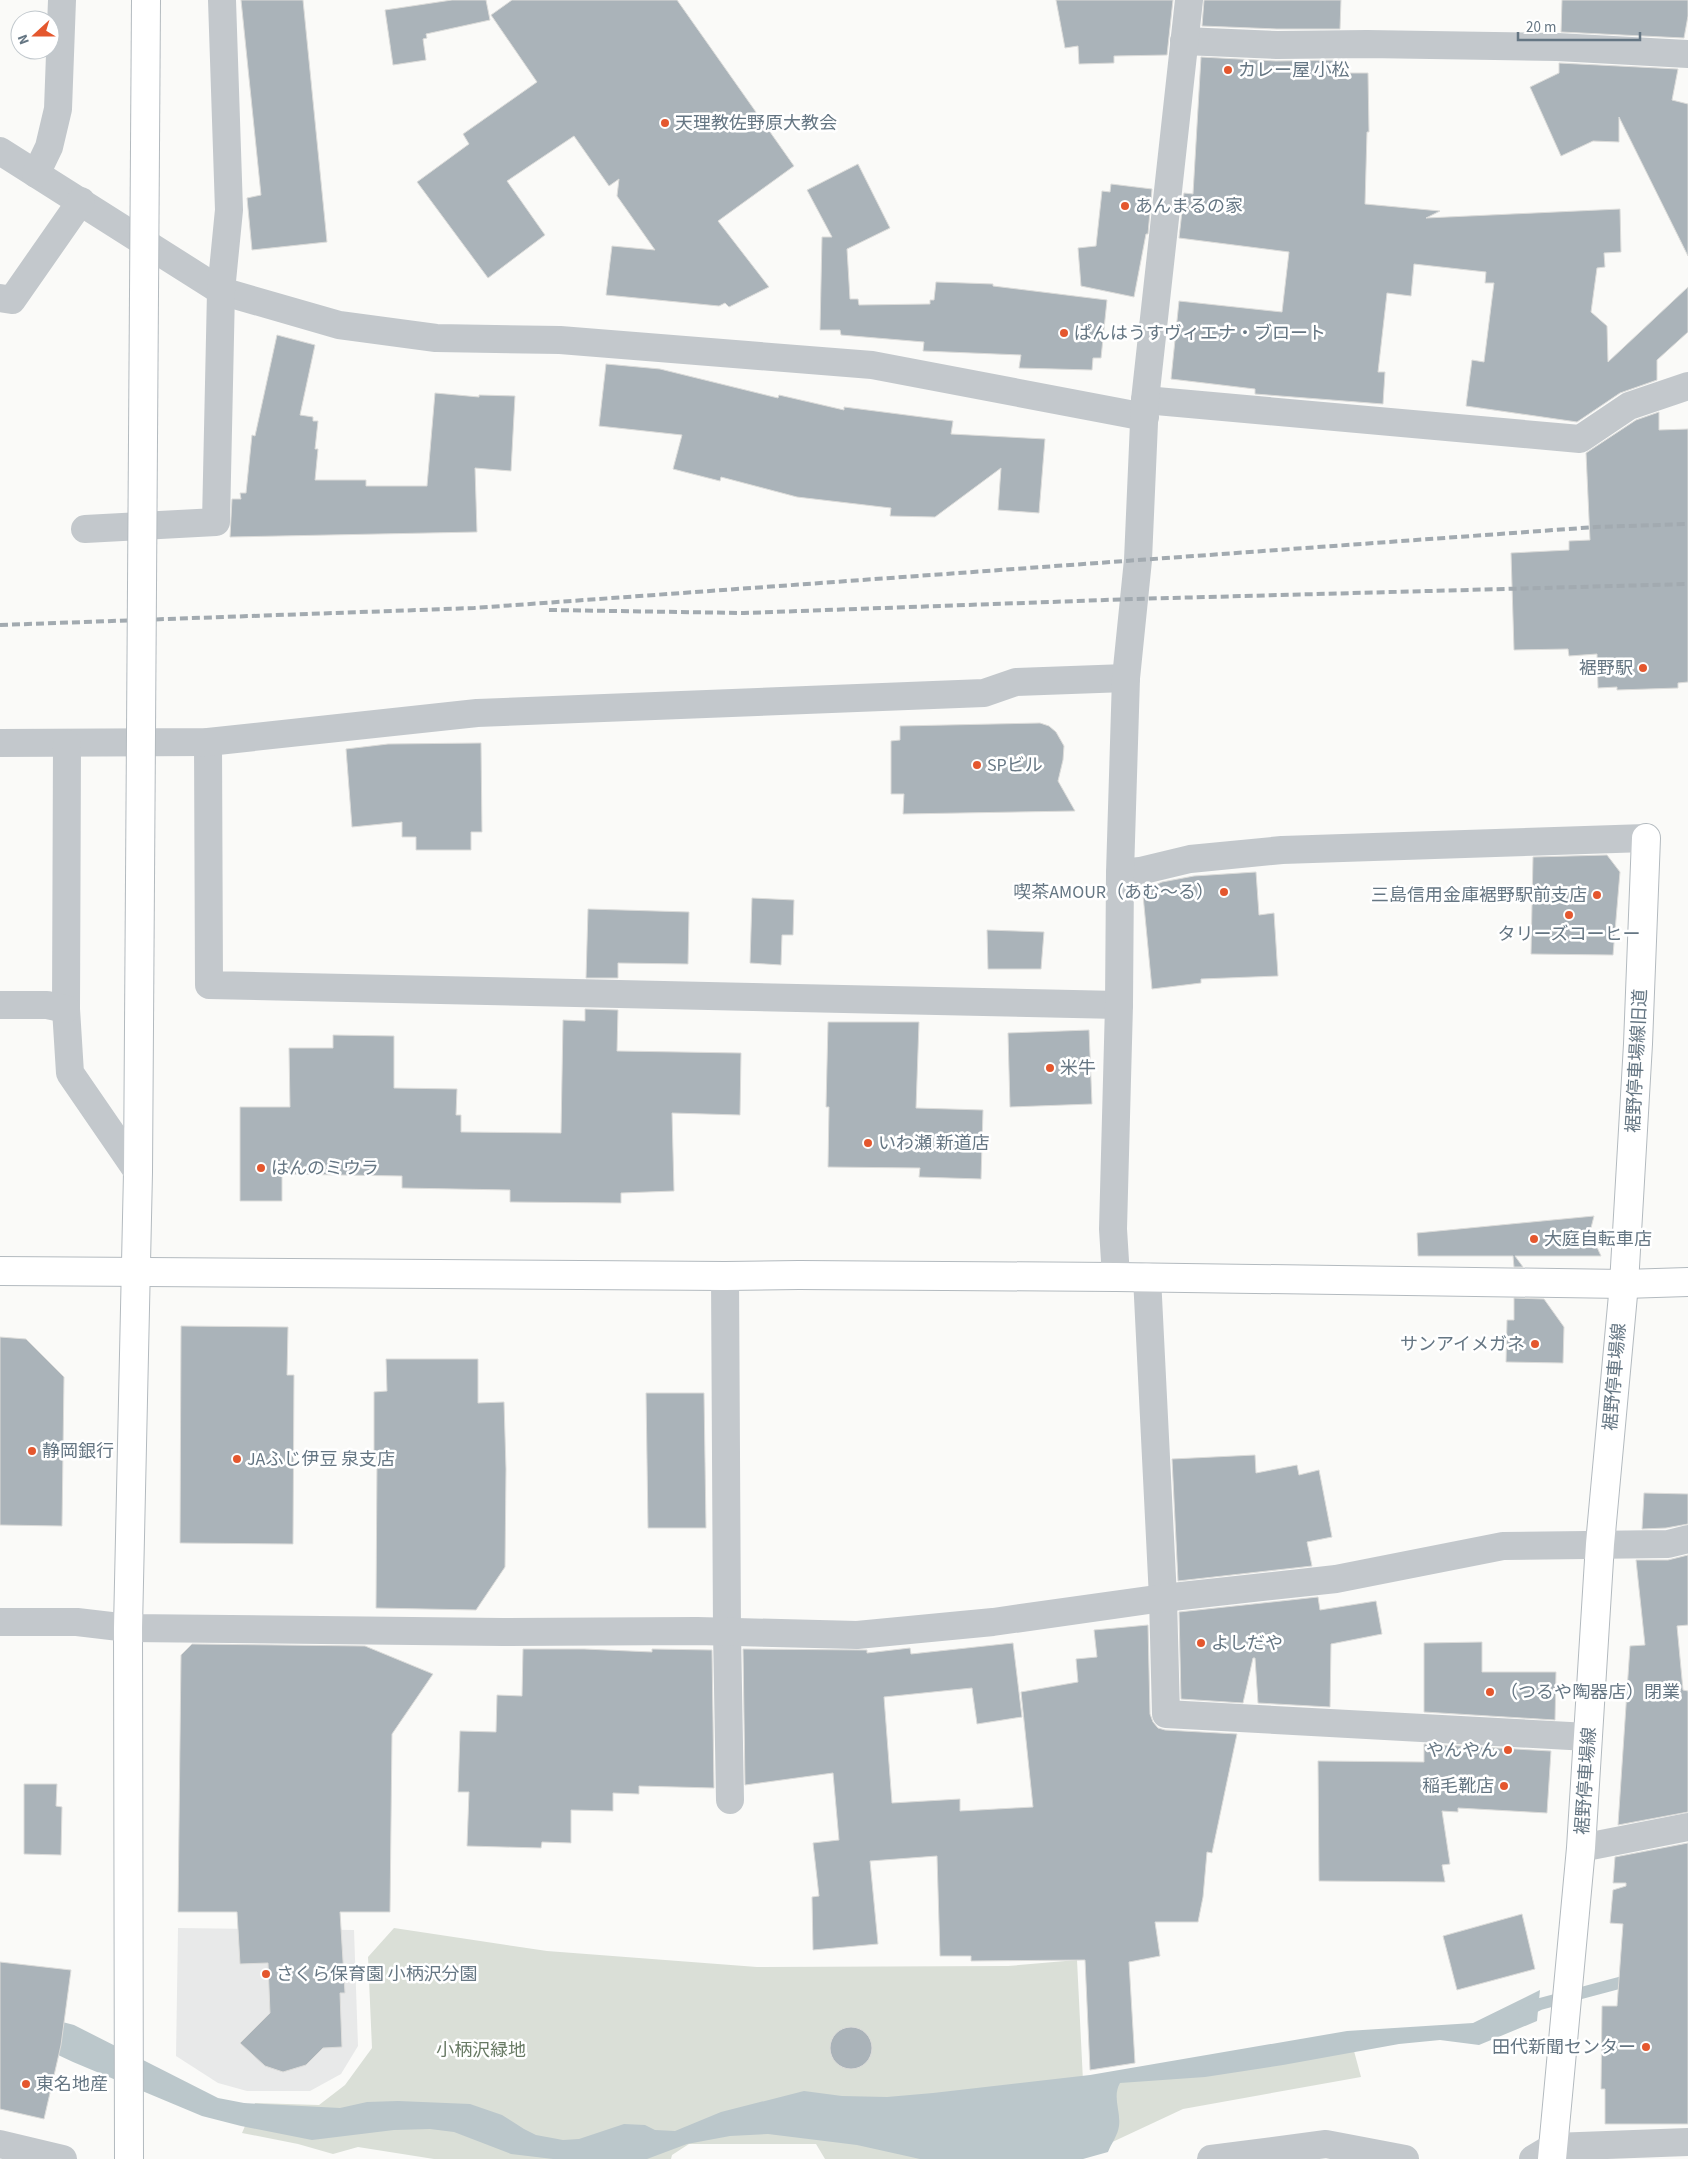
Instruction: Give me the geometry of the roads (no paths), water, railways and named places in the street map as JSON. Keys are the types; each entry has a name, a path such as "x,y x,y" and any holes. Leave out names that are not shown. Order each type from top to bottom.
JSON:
{"street":[{"path":"36,174 49,147 58,108 62,0"},
{"path":"129,2159 128,1628 138,1172 146,0"},
{"path":"85,529 216,522 221,291 229,210 222,0"},
{"path":"1116,1277 1113,1229 1126,678 1138,560 1145,408 1189,0"},
{"path":"1184,41 1278,45 1367,44 1556,47 1688,54"},
{"path":"0,151 81,200 221,291 349,327 436,338 560,340 872,365 1145,408 1580,439 1629,406 1688,386"},
{"path":"0,298 12,300 81,200"},
{"path":"0,743 208,742 477,713 984,693 1016,682 1126,678"},
{"path":"208,742 209,985 1119,1005"},
{"path":"68,744 66,1009 70,1073 138,1172"},
{"name":"裾野停車場線旧道","path":"1120,873 1140,871 1190,859 1282,850 1646,838 1638,1044 1624,1284"},
{"path":"0,1004 47,1005 66,1009"},
{"path":"0,1270 135,1273 1147,1277 1624,1284 1688,1282"},
{"path":"725,1276 730,1800"},
{"path":"1147,1277 1163,1598 1166,1714 1588,1737"},
{"name":"裾野停車場線","path":"1546,2155 1564,2024 1582,1848 1600,1544 1624,1284"},
{"path":"0,1622 77,1622 128,1628 857,1634 993,1622 1163,1598 1336,1580 1503,1546 1668,1544 1688,1539"},
{"path":"1582,1848 1688,1827"},
{"path":"1546,2155 1688,2142"},
{"path":"0,2144 63,2159"},
{"path":"1210,2159 1326,2144 1405,2159"}],"waterway":[{"path":"1524,2012 1540,2004 1634,1979"}],"railway":[{"path":"0,625 474,608 1596,527 1688,524"},
{"path":"549,610 744,613 1133,599 1688,584"}],"place":[{"name":"カレー屋 小松","path":"1228,70"},
{"name":"天理教佐野原大教会","path":"665,123"},
{"name":"あんまるの家","path":"1125,206"},
{"name":"ぱんはうすヴィエナ・ブロート","path":"1064,333"},
{"name":"裾野駅","path":"1643,668"},
{"name":"SPビル","path":"977,765"},
{"name":"喫茶AMOUR（あむ〜る）","path":"1224,892"},
{"name":"三島信用金庫裾野駅前支店","path":"1597,895"},
{"name":"タリーズコーヒー","path":"1569,915"},
{"name":"米牛","path":"1050,1068"},
{"name":"いわ瀬 新道店","path":"868,1143"},
{"name":"はんのミウラ","path":"261,1168"},
{"name":"大庭自転車店","path":"1534,1239"},
{"name":"サンアイメガネ","path":"1535,1344"},
{"name":"静岡銀行","path":"32,1451"},
{"name":"JAふじ伊豆 泉支店","path":"237,1459"},
{"name":"よしだや","path":"1201,1643"},
{"name":"（つるや陶器店）閉業","path":"1490,1692"},
{"name":"やんやん","path":"1508,1750"},
{"name":"稲毛靴店","path":"1504,1786"},
{"name":"さくら保育園 小柄沢分園","path":"266,1974"},
{"name":"田代新聞センター","path":"1646,2047"},
{"name":"東名地産","path":"26,2084"}],"park label":[{"name":"小柄沢緑地","path":"481,2050"}]}
